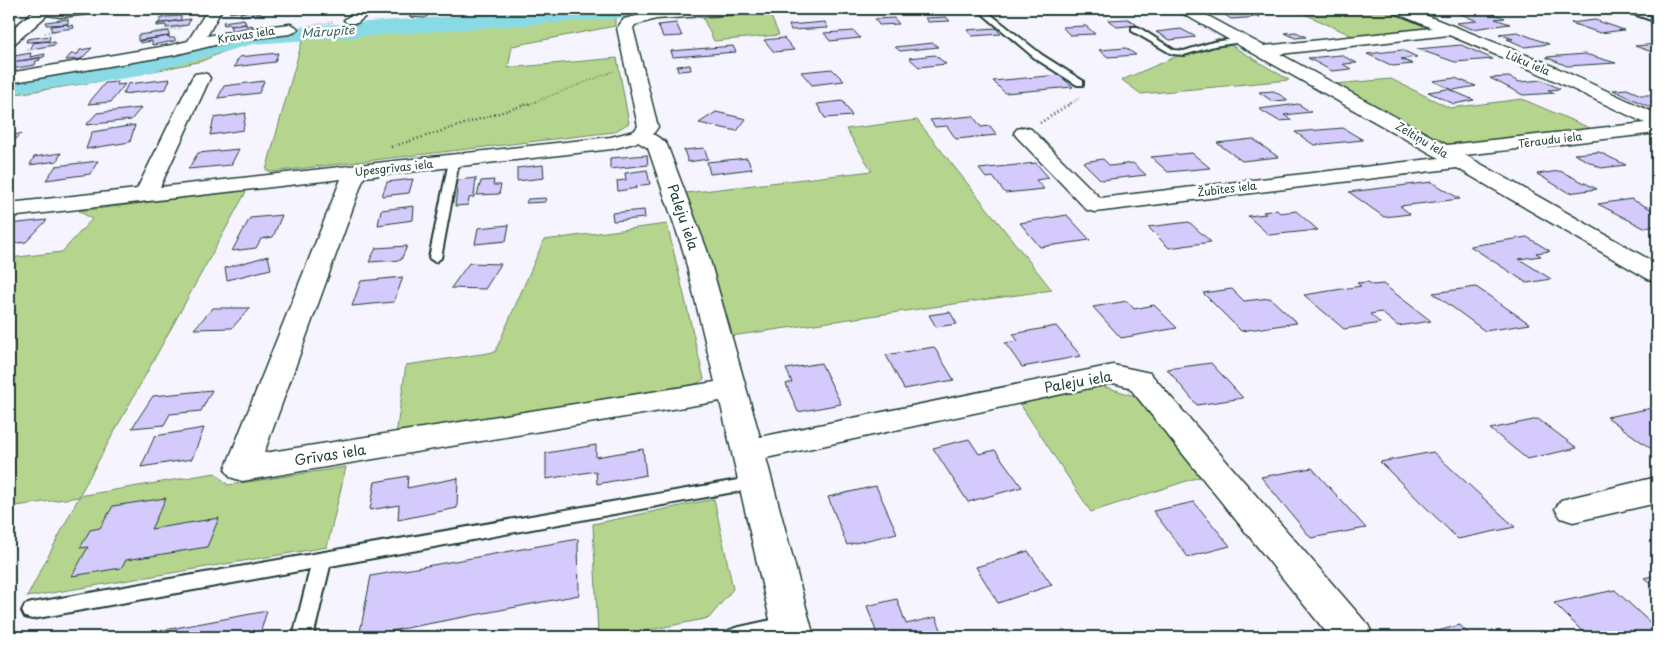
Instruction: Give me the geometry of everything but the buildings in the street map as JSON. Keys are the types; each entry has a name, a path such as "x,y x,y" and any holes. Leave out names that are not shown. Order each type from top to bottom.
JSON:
{"street":[{"path":"9,40 41,13 97,9"},
{"path":"195,43 215,9"},
{"path":"641,135 648,127 625,28 629,22 656,15 752,9"},
{"name":"Zeltiņu iela","path":"1185,9 1655,271"},
{"name":"Lūku iela","path":"1398,9 1538,66 1657,121"},
{"name":"Kravas iela","path":"9,78 174,50 195,43 249,32 290,29"},
{"path":"1263,51 1451,31"},
{"path":"145,195 202,78"},
{"name":"Tēraudu iela","path":"1450,157 1657,127"},
{"name":"Žubītes iela","path":"1024,133 1095,205 1450,157"},
{"name":"Upesgrīvas iela","path":"9,210 612,143 641,135"},
{"name":"Paleju iela","path":"641,135 657,145 695,250 748,451 792,631"},
{"name":"Grīvas iela","path":"355,172 242,469 732,389"},
{"name":"Paleju iela","path":"748,451 1113,374 1140,380 1354,637"},
{"path":"1573,509 1657,490"}],"lane":[{"path":"980,9 1039,57 1080,83"},
{"path":"1622,9 1657,20"},
{"path":"1135,29 1172,52 1184,54 1213,44 1242,40"},
{"path":"435,258 454,161"},
{"path":"32,611 755,483"},
{"path":"303,637 322,559"},
{"path":"735,637 792,631"}],"path":[{"name":"Kravas iela","path":"290,29 321,25 359,15"},
{"path":"386,149 542,100 619,70"},
{"path":"1024,133 1083,95 1080,83"}],"green space":[{"path":"582,9 705,9 615,14 615,26 512,46 508,68 617,58 629,123 614,132 271,172 266,170 303,38 241,44 202,61 102,81 9,95 9,79 176,51 250,33 403,24"},
{"path":"1308,9 1387,9 1432,27 1432,30 1355,37 1300,12"},
{"path":"769,12 779,35 714,41 703,18"},
{"path":"1219,38 1289,80 1141,94 1122,80"},
{"path":"1391,79 1450,108 1522,99 1592,129 1447,145 1335,84"},
{"path":"917,120 1052,290 731,336 686,193 872,171 846,129"},
{"path":"247,190 79,496 215,473 228,485 346,467 327,547 27,597 79,497 9,507 9,258 62,252 92,219 79,211"},
{"path":"667,224 704,379 691,387 396,435 406,365 495,352 544,240"},
{"path":"1102,386 1135,396 1205,475 1091,512 1020,404"},
{"path":"714,499 733,589 709,618 615,637 598,637 593,524"}],"waterway":[{"name":"Mārupīte","path":"9,86 133,69 252,37 653,9"}]}
